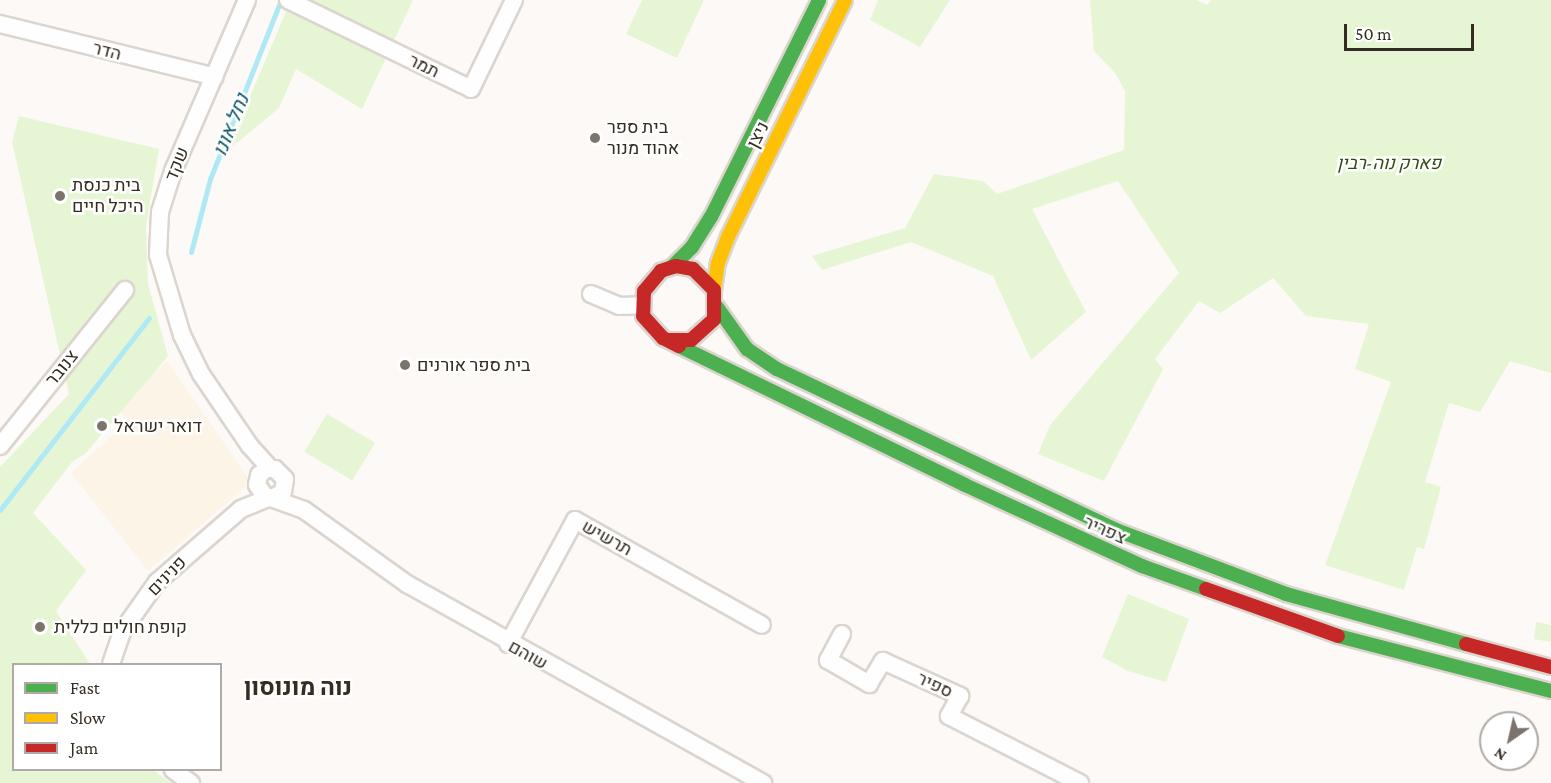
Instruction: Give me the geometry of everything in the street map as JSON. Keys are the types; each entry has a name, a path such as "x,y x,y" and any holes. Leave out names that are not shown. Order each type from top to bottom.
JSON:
{"street":[{"name":"שקד","path":"247,0 173,171 159,212 158,255 182,335 201,374 250,446"},
{"name":"תמר","path":"289,1 471,89 514,0"},
{"name":"ניצן","path":"672,267 711,218 819,0"},
{"name":"ניצן","path":"714,290 718,263 728,237 845,0"},
{"name":"הדר","path":"0,24 215,77"},
{"path":"672,267 698,271 714,290 717,307 704,333 691,340 669,340 652,330 642,305 649,282 672,267"},
{"name":"צנובר","path":"0,446 125,290"},
{"path":"591,294 619,306 642,305"},
{"name":"צפריר","path":"717,307 747,349 777,369 1116,530 1286,594 1551,667"},
{"name":"צפריר","path":"669,340 986,495 1142,566 1330,634 1551,691"},
{"path":"250,446 271,469"},
{"path":"250,446 257,482 261,493 272,497 286,483 280,471 271,469 262,472 257,482"},
{"name":"פנינים","path":"246,506 257,482"},
{"name":"שוהם","path":"286,483 304,510"},
{"name":"פנינים","path":"111,663 123,630 157,582 246,506 272,497"},
{"name":"שוהם","path":"272,497 304,510 407,584 508,644 763,783"},
{"name":"תרשיש","path":"508,644 575,520 762,625"},
{"name":"ספיר","path":"842,634 828,660 869,684 883,661 960,696 949,716 1080,783"},
{"path":"174,771 191,783"}],"shaded area":[{"path":"167,361 251,482 148,571 71,473 128,421 114,405"}],"green space":[{"path":"291,0 413,0 362,109 296,69 279,108 227,151"},
{"path":"642,0 704,0 677,58 626,34"},
{"path":"878,0 950,0 920,47 870,20"},
{"name":"פארק נוה-רבין","path":"1090,0 1197,0 1207,5 1211,0 1551,0 1551,373 1510,361 1480,412 1449,403 1425,482 1441,487 1424,549 1417,547 1404,590 1325,565 1391,382 1355,369 1369,324 1306,316 1273,278 1220,313 1199,301 1155,359 1163,369 1104,481 1038,454 1050,425 1179,273 1118,181 1032,209 1086,312 1031,360 993,276 911,242 822,270 812,256 905,228 934,174 983,181 997,194 1124,150 1125,91 1115,73 1094,51"},
{"path":"19,116 159,149 146,226 148,284 168,356 86,453 72,462 33,513 86,570 56,611 89,663 12,663 12,771 154,771 171,783 0,783 0,467 69,394 12,142"},
{"path":"327,414 375,443 352,481 304,452"},
{"path":"1128,594 1189,619 1166,682 1128,671 1102,657"},
{"path":"1536,622 1551,625 1551,642 1534,639"}],"waterway":[{"name":"נחל אונו","path":"191,252 210,179 281,0"},
{"name":"נחל אונו","path":"0,510 149,318"}],"traffic: fast":[{"path":"672,267 692,247 711,217 819,0"},
{"path":"717,307 747,349 777,369 1116,530 1286,594 1466,644"},
{"path":"679,346 965,485 1142,566 1206,589"},
{"path":"1338,636 1551,691"}],"traffic: slow":[{"path":"714,290 718,263 728,237 845,0"}],"traffic: jam":[{"path":"669,340 691,340 714,319 714,290 693,269 676,266 661,271 644,291 643,316 663,338 679,346"},
{"path":"1206,589 1338,636"},
{"path":"1466,644 1551,667"}],"place":[{"name":"בית ספר אהוד מנור","path":"595,138"},
{"name":"בית כנסת היכל חיים","path":"60,196"},
{"name":"בית ספר אורנים","path":"405,365"},
{"name":"דואר ישראל","path":"102,426"},
{"name":"קופת חולים כללית","path":"40,627"}],"district":[{"name":"נוה מונוסון","path":"298,687"}]}
